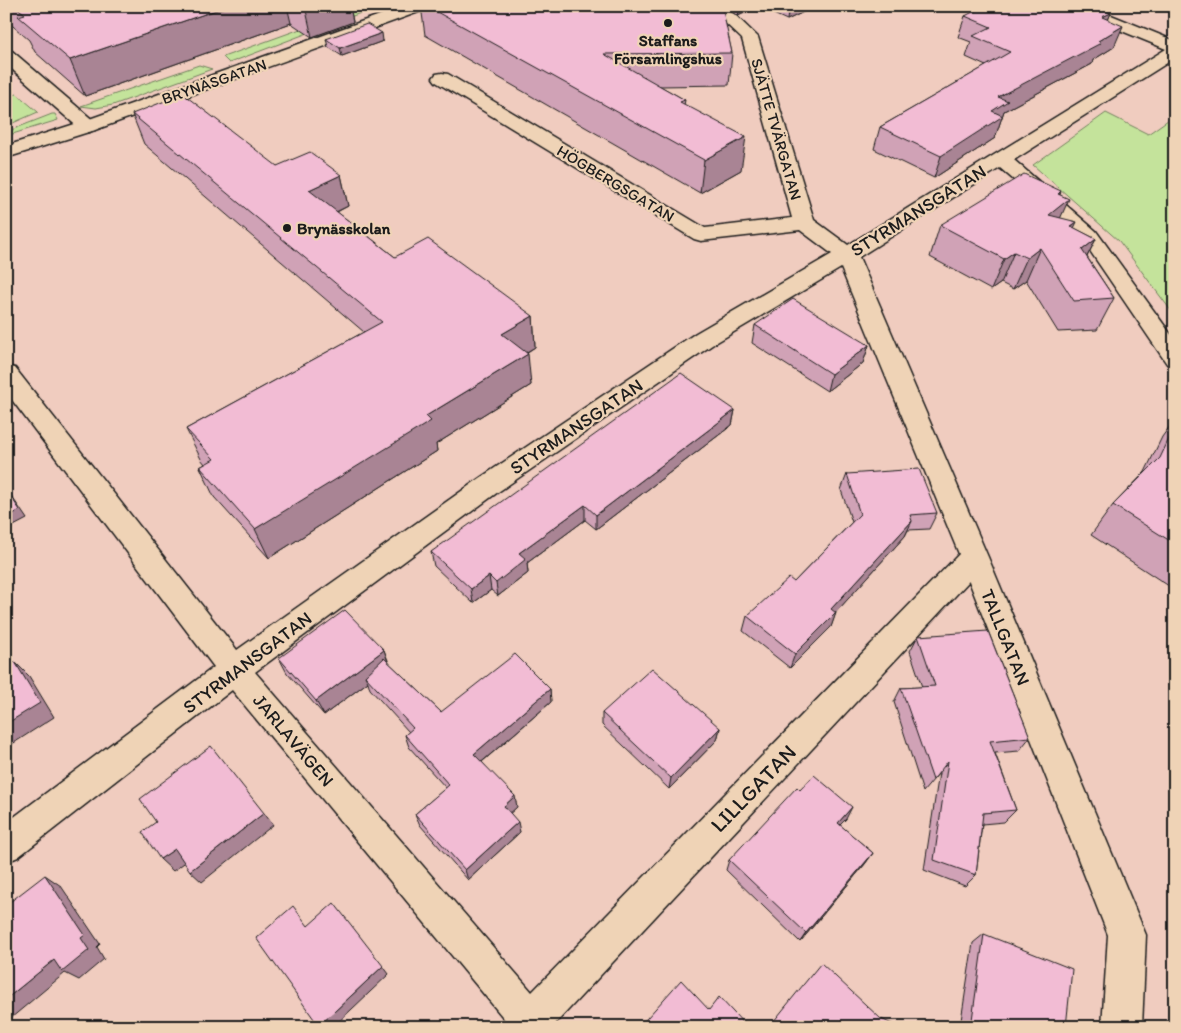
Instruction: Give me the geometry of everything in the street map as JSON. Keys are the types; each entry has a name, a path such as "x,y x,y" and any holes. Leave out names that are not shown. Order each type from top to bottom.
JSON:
{"street":[{"name":"BRYNÄSGATAN","path":"6,152 88,126 421,6"},
{"name":"SJÄTTE TVÄRGATAN","path":"704,6 728,17 750,37 804,223 847,255"},
{"path":"1074,6 1175,49"},
{"name":"STYRMANSGATAN","path":"6,845 234,670 489,485 704,339 847,255 1175,49"},
{"path":"6,55 88,126"},
{"name":"HÖGBERGSGATAN","path":"442,78 701,235 804,223"},
{"path":"1001,159 1089,235 1175,358"},
{"name":"TALLGATAN","path":"847,255 974,557 1127,935 1122,1027"},
{"name":"JARLAVÄGEN","path":"6,374 234,670 535,1024"},
{"name":"LILLGATAN","path":"535,1024 974,557"}],"green space":[{"path":"355,6 379,6 229,63 223,57 328,19"},
{"path":"199,65 212,69 113,105 96,108 81,106"},
{"path":"17,94 38,112 6,126 6,97"},
{"path":"1106,113 1148,134 1175,115 1175,316 1119,241 1033,165"},
{"path":"55,114 58,120 6,136 6,132"}],"building":[{"path":"15,6 228,6 70,60 18,16 25,14"},
{"path":"426,6 722,6 732,53 604,54 685,100 680,102 746,137 704,160"},
{"path":"985,6 1093,6 1111,13 1102,17 1123,26 1098,41 1101,43 998,97 1008,101 992,111 1003,116 941,156 880,127 1010,52 973,36 991,27 965,16"},
{"path":"367,24 382,33 340,48 326,39"},
{"path":"183,94 277,166 310,152 341,175 309,190 395,257 428,239 533,316 502,334 528,354 426,416 431,421 255,529 200,467 214,459 186,429 382,322 132,114"},
{"path":"1024,174 1061,191 1058,194 1069,199 1049,215 1077,222 1071,226 1096,239 1082,250 1114,298 1074,301 1040,248 1027,258 1014,252 1004,259 940,225"},
{"path":"793,299 869,345 831,374 755,325"},
{"path":"681,373 735,410 596,515 585,505 519,553 526,559 496,583 489,576 471,589 431,552"},
{"path":"1175,426 1175,544 1113,505 1160,458"},
{"path":"919,469 937,513 910,515 912,521 831,609 836,613 795,654 747,616 789,578 794,582 860,514 847,474"},
{"path":"6,490 20,510 6,518"},
{"path":"345,610 384,650 316,701 279,658"},
{"path":"988,631 1030,737 990,741 1016,810 983,813 976,875 934,860 948,761 933,780 901,688 935,686 918,636"},
{"path":"515,654 550,689 474,754 515,796 504,806 518,822 465,870 415,814 449,785 405,735 413,728 365,676 384,658 441,712"},
{"path":"15,662 40,703 6,724 6,667"},
{"path":"652,668 720,728 671,778 602,713"},
{"path":"211,746 264,813 190,871 175,849 160,859 142,832 156,822 140,799"},
{"path":"814,775 852,807 838,823 873,853 806,933 729,860 797,787 800,790"},
{"path":"45,875 85,935 81,938 89,950 62,972 54,960 6,999 6,905"},
{"path":"334,903 383,966 319,1026 256,938 293,906 308,926"},
{"path":"984,934 1072,969 1066,1027 971,1027"},
{"path":"821,963 881,1019 899,1027 769,1027"},
{"path":"681,980 709,1010 719,997 747,1027 639,1027"}],"place":[{"name":"Staffans Församlingshus","path":"668,23"},
{"name":"Brynässkolan","path":"287,228"}]}
